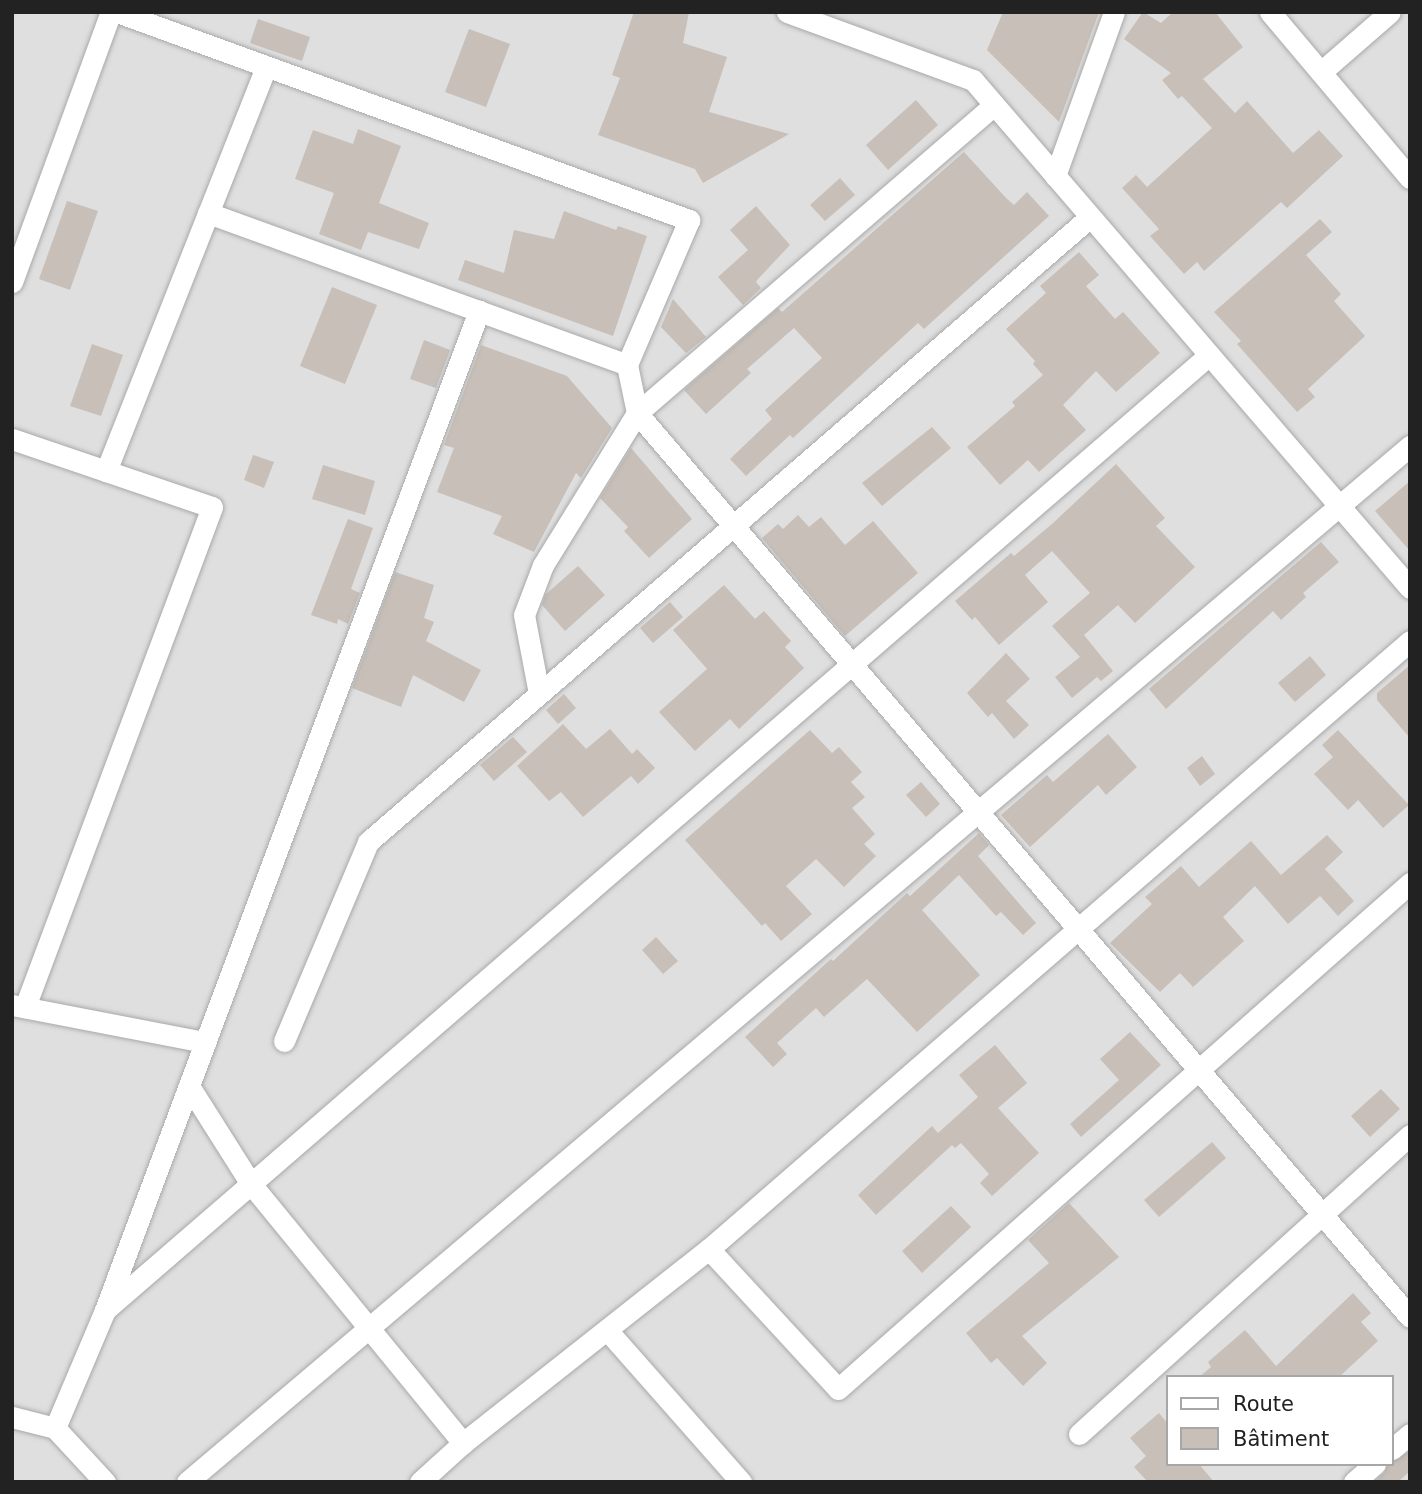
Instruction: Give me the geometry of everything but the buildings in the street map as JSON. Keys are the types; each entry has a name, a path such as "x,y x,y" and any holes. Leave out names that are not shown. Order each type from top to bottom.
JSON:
{"street":[{"path":"12,282 111,12"},
{"path":"117,12 689,220 627,365 637,413 1410,1317"},
{"path":"787,12 972,80 1410,589"},
{"path":"1055,176 1114,12"},
{"path":"1270,12 1410,178"},
{"path":"1321,72 1390,12"},
{"path":"106,471 266,66"},
{"path":"539,694 524,615 543,565 637,413 994,105"},
{"path":"208,213 627,365"},
{"path":"284,1041 368,842 1090,216"},
{"path":"55,1428 105,1310 479,311"},
{"path":"105,1310 1209,355"},
{"path":"12,439 212,508 19,1006 205,1042"},
{"path":"187,1482 1410,446"},
{"path":"420,1482 463,1443 709,1249 1410,641"},
{"path":"709,1249 838,1389 1410,883"},
{"path":"189,1086 251,1184 463,1443"},
{"path":"1079,1434 1410,1135"},
{"path":"607,1330 741,1482"},
{"path":"12,1417 55,1428 105,1482"},
{"path":"1394,1447 1410,1434"},
{"path":"1354,1482 1373,1466"}],"shaded area":[{"path":"12,12 1410,12 1410,1482 12,1482"}]}
